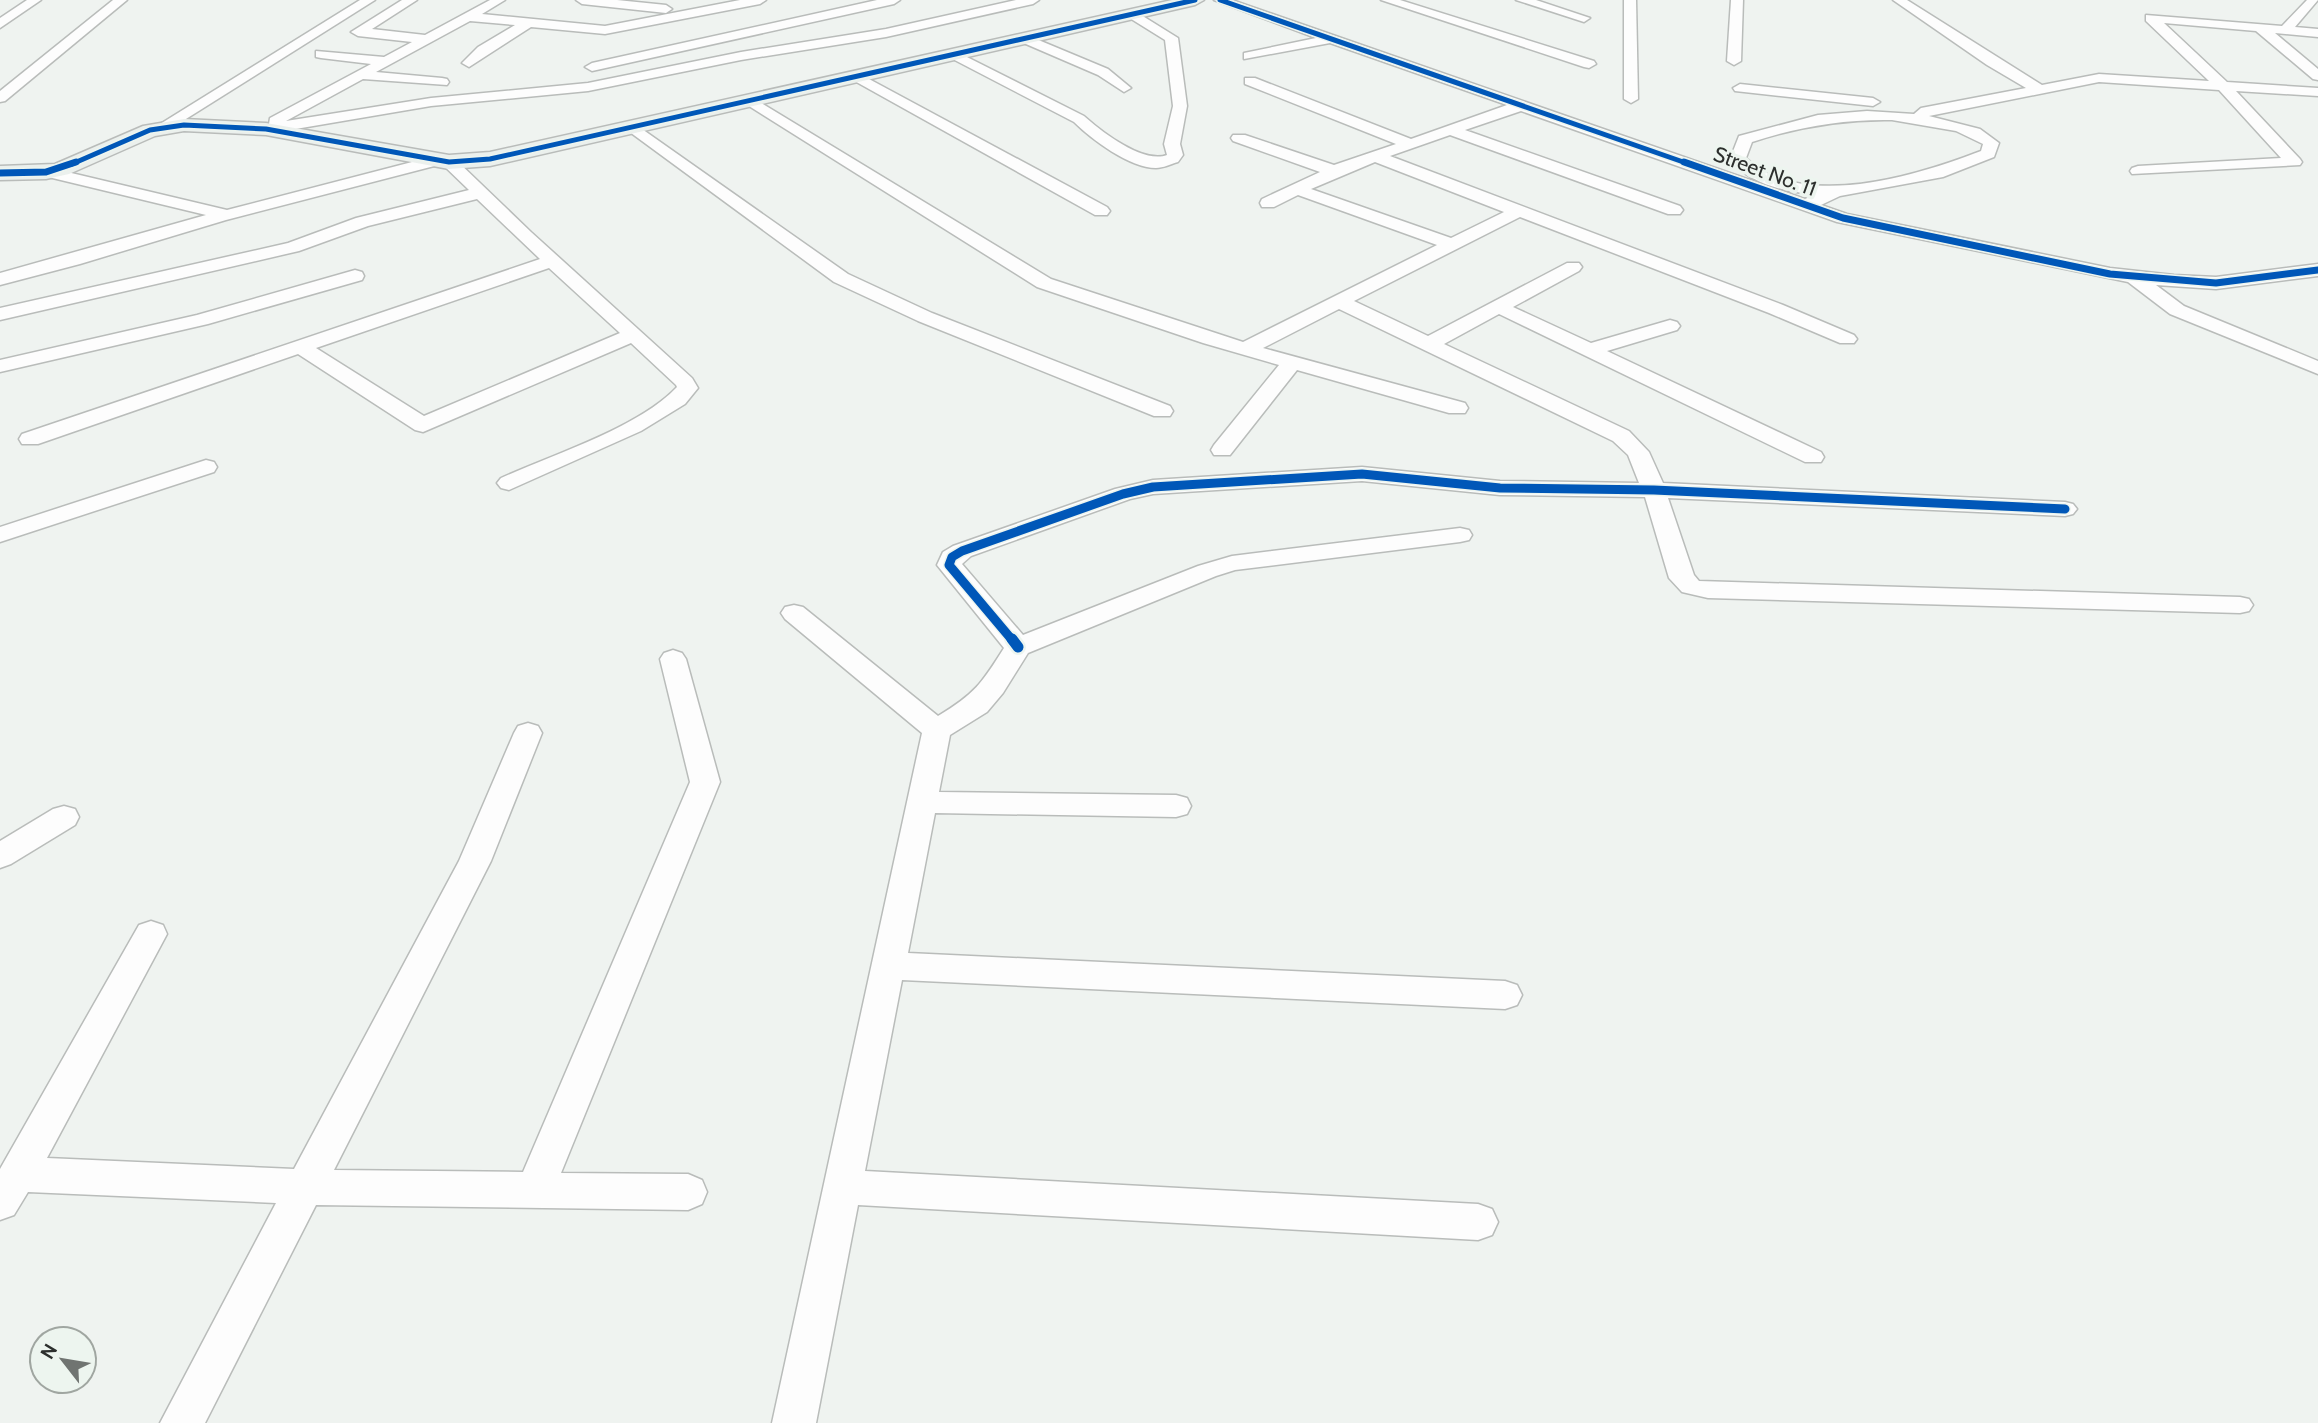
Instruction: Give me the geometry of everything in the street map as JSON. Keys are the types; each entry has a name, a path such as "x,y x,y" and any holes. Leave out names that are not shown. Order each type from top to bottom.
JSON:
{"street":[{"path":"0,24 35,0"},
{"path":"0,98 121,0"},
{"path":"165,126 369,0"},
{"path":"411,0 358,32 442,47"},
{"path":"266,129 270,124 499,0"},
{"path":"582,0 698,12"},
{"path":"609,3 624,0"},
{"path":"468,17 605,30 760,0"},
{"path":"816,0 886,33"},
{"path":"574,69 894,0"},
{"path":"266,129 430,102 588,86 886,33 1028,0"},
{"path":"0,279 227,215 444,161 490,159 1195,0"},
{"name":"Street No. 11","path":"1220,0 1843,218 2134,277 2216,283 2318,270"},
{"path":"1387,0 1588,64"},
{"path":"1522,0 1584,18"},
{"path":"1630,0 1631,99"},
{"path":"1734,61 1737,0"},
{"path":"1899,0 1992,62 2040,90"},
{"path":"2286,29 2314,0"},
{"path":"952,55 1079,118 1096,135 1142,160 1156,163 1172,159 1175,155 1172,144 1180,106 1171,38 1133,14"},
{"path":"2138,171 2294,162 2223,86 2151,18 2318,33"},
{"path":"474,54 528,23"},
{"path":"2258,26 2318,76"},
{"path":"1024,38 1102,72 1124,88"},
{"path":"1249,56 1331,39"},
{"path":"765,53 785,64"},
{"path":"321,54 385,61"},
{"path":"361,75 442,82"},
{"path":"856,76 1101,211"},
{"path":"1904,116 2099,78 2318,92"},
{"path":"1250,81 1410,144"},
{"path":"1740,88 1936,110"},
{"path":"748,101 1044,284 1245,349 1457,408"},
{"path":"1268,203 1334,171 1523,105"},
{"path":"1804,206 1836,192 1937,174 1988,154 1991,143 1983,135 1959,127 1880,113 1776,128 1745,139 1738,159 1747,170 1785,184 1836,192"},
{"path":"0,173 61,169 165,126 266,129 444,161 685,382 688,388 672,405 509,483"},
{"path":"632,127 841,278 925,317 1162,411"},
{"path":"1450,130 1674,209"},
{"path":"1239,138 1334,171"},
{"path":"1374,156 1776,309 1847,339"},
{"path":"46,172 227,215"},
{"path":"1297,189 1452,246"},
{"path":"0,313 293,247 362,222 479,193"},
{"path":"1245,349 1517,212"},
{"path":"30,439 552,261"},
{"path":"1429,344 1573,267"},
{"path":"0,366 201,320 355,276"},
{"path":"2134,277 2188,315 2318,368"},
{"path":"1340,302 1621,436 1638,452 1654,491 1682,578 1692,587 1708,590 2240,605"},
{"path":"1499,307 1813,457"},
{"path":"1589,350 1670,326"},
{"path":"300,347 423,425 633,335"},
{"path":"1222,450 1292,362"},
{"path":"0,535 206,467"},
{"path":"1018,647 949,565 952,557 962,551 1123,494 1153,487 1362,474 1500,488 1654,491 2065,509"},
{"path":"794,1423 937,730 977,705 993,687 1018,647 1232,564 1460,535"},
{"path":"794,613 937,730"},
{"path":"535,1189 705,782 673,659"},
{"path":"182,1423 475,861 528,733"},
{"path":"922,802 1176,806"},
{"path":"0,856 64,817"},
{"path":"151,934 9,1188 305,1187 688,1192"},
{"path":"889,966 1505,995"},
{"path":"843,1187 1478,1222"}],"cycle path":[{"path":"0,173 61,169 150,130 184,125 266,129 449,162 490,159 1195,0"},
{"path":"1220,0 1843,218 2110,274 2216,283 2318,270"},
{"path":"1018,647 949,565 952,557 962,551 1123,494 1153,487 1362,474 1500,488 1654,490 2065,509"}]}
